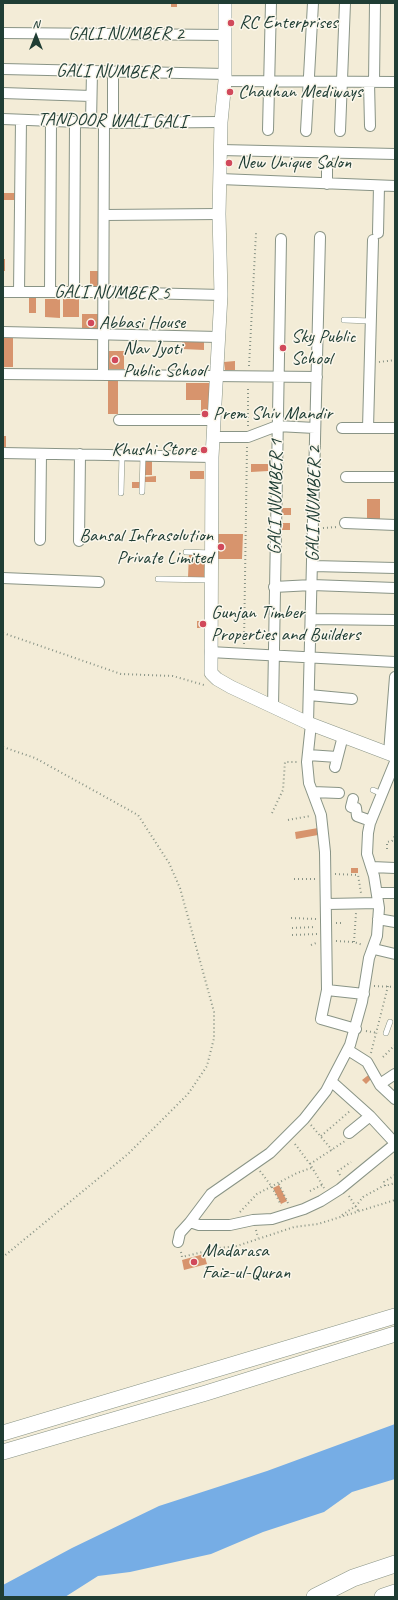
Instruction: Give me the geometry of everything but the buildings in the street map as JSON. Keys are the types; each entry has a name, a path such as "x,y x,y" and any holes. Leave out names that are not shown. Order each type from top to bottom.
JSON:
{"highway":[{"path":"315,1597 353,1578 395,1564"},
{"path":"383,1597 395,1593"}],"main road":[{"path":"3,1433 395,1316"},
{"path":"3,1452 206,1393 395,1334"}],"street":[{"path":"224,3 225,77 221,122 219,214 221,295 212,457 210,667 213,676 231,687 310,724 393,757"},
{"path":"268,130 271,3"},
{"path":"306,131 313,3"},
{"path":"340,131 346,3"},
{"path":"370,126 375,3"},
{"name":"GALI NUMBER 2","path":"3,33 225,35"},
{"name":"GALI NUMBER 1","path":"3,69 225,77 269,82 395,82"},
{"path":"91,122 92,72"},
{"path":"103,374 104,215 113,72"},
{"path":"3,93 91,96"},
{"name":"TANDOOR WALI GALI","path":"3,119 109,123 221,122"},
{"path":"19,292 20,120"},
{"path":"50,291 51,122"},
{"path":"74,292 75,122"},
{"path":"221,150 327,154 395,154"},
{"path":"327,154 327,184"},
{"path":"220,180 395,186"},
{"path":"368,428 370,321 379,186"},
{"path":"104,215 219,214"},
{"name":"GALI NUMBER 2","path":"320,237 309,695 310,724 307,758 309,783 321,815 325,842 327,990 321,1019 356,1029"},
{"name":"GALI NUMBER 1","path":"273,706 281,239"},
{"name":"GALI NUMBER 5","path":"3,292 50,291 221,295"},
{"path":"3,332 104,333 218,337"},
{"path":"3,374 317,377"},
{"path":"119,420 214,420"},
{"path":"214,437 248,437 277,426 315,428"},
{"path":"342,428 395,428"},
{"path":"3,453 212,457"},
{"path":"40,540 41,454"},
{"path":"79,542 80,454"},
{"path":"346,477 395,477"},
{"path":"345,523 395,525"},
{"path":"313,566 395,568"},
{"path":"3,578 99,582"},
{"path":"274,587 312,585 395,588"},
{"path":"311,620 395,620"},
{"path":"210,652 395,662"},
{"path":"178,1242 180,1233 211,1194 270,1153 304,1119 332,1082 348,1050 356,1029 369,958 374,949 378,919 378,904 367,847 368,833 378,792 393,757 395,677"},
{"path":"309,695 352,699"},
{"path":"307,758 336,762 343,736"},
{"path":"313,792 329,791 339,793"},
{"path":"353,799 351,806 356,808 357,816 371,821"},
{"path":"372,867 395,868"},
{"path":"376,893 395,893"},
{"path":"327,904 378,904"},
{"path":"378,919 395,922"},
{"path":"374,949 395,954"},
{"path":"327,990 364,989"},
{"path":"348,1050 367,1062 380,1084 395,1099"},
{"path":"380,1084 395,1074"},
{"path":"190,1222 199,1225 223,1226 253,1220 272,1219 289,1214 329,1196 395,1143 370,1116 332,1082"},
{"path":"348,1136 370,1116"}],"lane":[{"path":"344,320 370,321"},
{"path":"121,492 122,456"},
{"path":"142,492 143,456"},
{"path":"186,552 211,553"},
{"path":"158,579 211,580"},
{"path":"386,1033 390,1022"}],"path":[{"path":"244,654 248,376 256,233"},
{"path":"370,363 395,360"},
{"path":"314,523 320,528 338,527 345,523"},
{"path":"3,633 121,674 173,676 204,685 213,676"},
{"path":"3,747 35,758 138,815 169,863 180,888 214,1012 214,1038 207,1066 188,1094 128,1154 3,1257"},
{"path":"272,813 283,790 285,762 307,758"},
{"path":"288,820 321,815"},
{"path":"387,849 387,842 392,841 395,835"},
{"path":"294,879 358,875 361,889"},
{"path":"354,942 356,904"},
{"path":"291,918 311,919"},
{"path":"292,928 307,928"},
{"path":"292,935 307,935"},
{"path":"327,941 354,942 374,949"},
{"path":"367,1062 377,1033 380,1011 388,986"},
{"path":"364,989 388,986 395,987"},
{"path":"356,1029 386,1033"},
{"path":"383,1057 395,1045"},
{"path":"321,1136 356,1105"},
{"path":"304,1119 321,1136 332,1150"},
{"path":"288,1135 310,1164 329,1196"},
{"path":"310,1164 332,1150 348,1136"},
{"path":"254,1164 272,1186 282,1208 288,1205 279,1184"},
{"path":"234,1224 244,1206 257,1194 297,1173 311,1168"},
{"path":"385,1185 384,1182 395,1175"},
{"path":"339,1217 356,1206 363,1197 385,1185 395,1183"},
{"path":"310,1191 322,1185"},
{"path":"343,1186 359,1212"},
{"path":"178,1242 182,1258 219,1248 237,1246 294,1227 318,1224 395,1200"}],"water":[{"path":"395,1424 395,1479 352,1492 324,1512 263,1532 211,1554 130,1572 98,1576 65,1597 3,1597 3,1585 72,1548 159,1506 267,1471"}],"place":[{"name":"RC Enterprises","path":"231,23"},
{"name":"Chauhan Mediways","path":"230,92"},
{"name":"New Unique Salon","path":"229,163"},
{"name":"Abbasi House","path":"91,323"},
{"name":"Sky Public School","path":"283,348"},
{"name":"Nav Jyoti Public School","path":"115,360"},
{"name":"Prem Shiv Mandir","path":"205,414"},
{"name":"Khushi Store","path":"204,450"},
{"name":"Bansal Infrasolution Private Limited","path":"221,547"},
{"name":"Gunjan Timber Properties and Builders","path":"203,624"},
{"name":"Madarasa Faiz-ul-Quran","path":"194,1262"}]}
